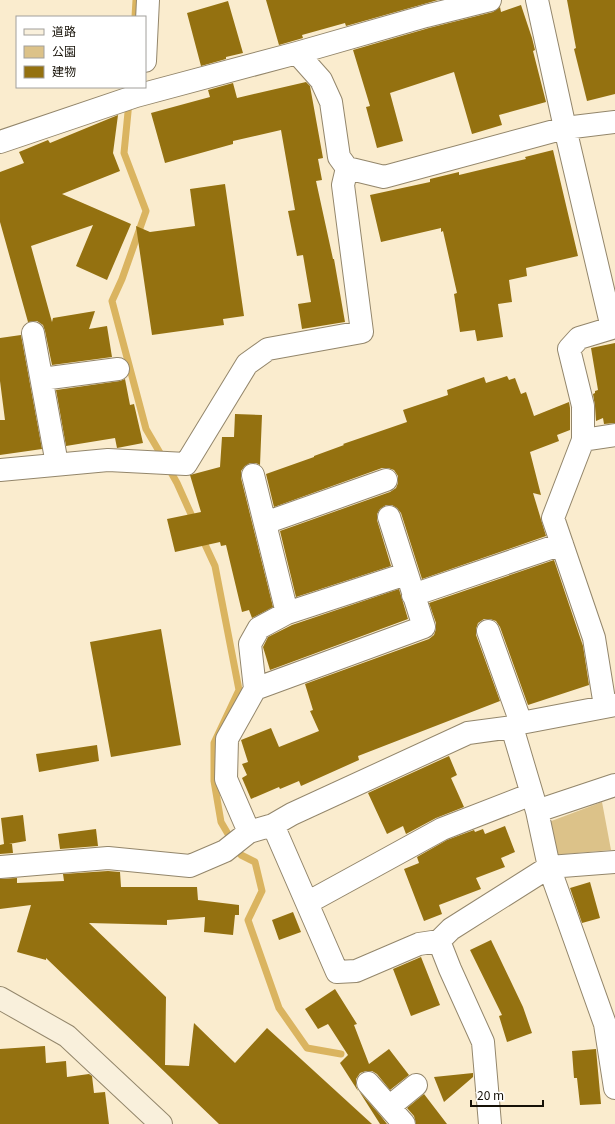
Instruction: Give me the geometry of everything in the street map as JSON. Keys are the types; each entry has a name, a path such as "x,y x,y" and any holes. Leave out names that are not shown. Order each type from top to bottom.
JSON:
{"street":[{"path":"146,41 148,0"},
{"path":"0,142 138,91 297,53 426,16 490,0"},
{"path":"0,867 108,858 190,866 225,851 249,832 273,825 292,814 468,733 517,725 610,706 594,638 553,518 583,440 583,406 569,349 579,338 614,328 565,128 537,0"},
{"path":"297,53 321,80 331,102 339,157 347,168 384,177 565,128 615,122"},
{"path":"0,470 108,460 186,464 247,364 268,349 362,332 343,185 347,168"},
{"path":"33,333 57,464"},
{"path":"42,379 118,369"},
{"path":"583,440 615,435"},
{"path":"253,475 288,613"},
{"path":"265,523 386,480"},
{"path":"255,688 424,627 389,517"},
{"path":"413,595 562,544"},
{"path":"249,832 226,780 227,739 255,688 250,644 259,628 288,613 406,574"},
{"path":"488,630 517,725 549,867 607,1006 606,1030 615,1088"},
{"path":"307,904 442,829 534,802 615,785"},
{"path":"273,825 336,972 356,970 419,944 439,942 451,929 549,867 615,862"},
{"path":"439,942 483,1042 490,1124"},
{"path":"0,998 67,1036 161,1124"},
{"path":"368,1083 404,1124"},
{"path":"390,1107 416,1086"}],"green space":[{"path":"602,802 611,850 555,855 546,823"}],"building":[{"path":"266,0 438,0 346,26 345,23 302,35 303,38 279,45"},
{"path":"567,0 615,0 615,94 587,101 574,49 576,48"},
{"path":"228,1 243,53 226,57 226,59 201,66 187,13"},
{"path":"521,5 532,38 535,50 533,51 546,102 499,115 502,125 472,134 454,72 390,93 403,141 377,148 366,107 370,106 353,50 429,28 493,12 500,7 501,12"},
{"path":"306,82 310,86 323,158 318,159 322,180 316,181 334,259 345,322 302,329 298,304 311,302 303,255 297,256 288,211 295,210 281,130 233,141 233,144 165,163 151,113 210,97 208,90 233,83 237,98"},
{"path":"118,115 113,153 120,171 62,194 131,224 107,280 76,266 93,225 31,246 52,322 53,318 95,311 89,329 107,326 112,357 52,365 43,325 37,321 28,322 0,222 0,172 24,163 19,152 48,140 50,143"},
{"path":"553,150 578,256 526,268 527,276 509,280 512,302 498,304 503,337 477,341 475,330 460,332 454,294 457,293 443,231 441,232 441,228 381,242 370,195 430,182 430,179 459,172 459,175 526,159 525,157"},
{"path":"225,184 244,316 223,319 224,325 152,335 136,226 150,232 195,226 190,189"},
{"path":"21,335 42,449 0,455 0,420 5,420 0,381 0,338"},
{"path":"615,343 615,423 604,424 603,418 596,421 593,394 598,390 591,348"},
{"path":"507,376 509,380 515,378 521,394 526,392 534,416 569,402 570,430 557,435 559,441 530,452 541,495 533,493 546,536 422,579 401,513 392,505 386,505 380,509 377,514 377,520 391,566 296,597 280,531 390,492 396,488 398,476 394,470 382,468 274,507 266,474 314,457 344,445 343,444 407,422 403,410 448,395 447,390 484,377 486,383"},
{"path":"125,379 130,405 134,404 143,443 117,448 115,438 66,446 56,390"},
{"path":"235,414 262,415 260,465 250,463 245,466 241,471 241,478 273,607 252,618 249,610 242,612 226,545 221,546 220,542 175,552 167,519 201,512 190,475 220,467 222,437 234,437"},
{"path":"554,560 583,646 589,685 528,705 500,627 496,621 484,619 478,623 476,635 500,701 358,756 359,760 301,786 299,781 280,789 279,787 251,799 242,778 247,775 242,764 248,762 241,740 271,728 279,747 319,731 310,711 313,710 305,684 429,639 434,635 436,623 429,603"},
{"path":"399,589 408,619 270,670 263,647 268,637 292,625"},
{"path":"161,629 181,745 111,757 90,642"},
{"path":"97,745 99,761 39,772 36,754"},
{"path":"449,756 457,775 451,778 464,807 436,818 406,834 403,826 387,834 368,793"},
{"path":"23,815 26,841 9,844 12,844 13,853 0,854 0,845 4,844 1,818"},
{"path":"505,826 515,852 501,858 505,867 476,878 481,889 439,905 442,914 424,921 404,869 419,863 417,857 447,840 474,830 475,832 483,829 485,834"},
{"path":"96,829 98,846 60,849 58,834"},
{"path":"108,871 120,872 121,887 197,887 198,900 239,905 239,915 235,915 233,935 204,932 205,917 167,920 167,925 89,923 166,997 165,1065 189,1066 194,1023 235,1063 267,1028 372,1124 219,1124 46,958 46,960 17,952 31,905 0,909 0,879 17,878 17,883 64,881 63,874"},
{"path":"590,882 600,918 582,923 570,888"},
{"path":"293,912 301,932 279,940 272,920"},
{"path":"491,940 523,1007 532,1033 507,1042 499,1016 502,1015 470,950"},
{"path":"421,957 440,1005 411,1016 393,969"},
{"path":"335,989 357,1024 354,1025 369,1064 389,1049 409,1075 390,1090 377,1074 372,1071 366,1071 360,1073 356,1079 358,1091 340,1063 348,1055 328,1024 318,1029 305,1009"},
{"path":"45,1046 46,1063 66,1061 67,1077 89,1074 92,1076 94,1093 105,1092 109,1124 0,1124 0,1049"},
{"path":"596,1049 601,1104 580,1105 577,1078 574,1078 572,1051"},
{"path":"473,1073 473,1077 444,1102 434,1077"},
{"path":"359,1091 380,1115 387,1124 380,1124"},
{"path":"424,1094 447,1124 416,1124 414,1116 407,1108"}],"waterway":[{"path":"135,16 136,0"},
{"path":"129,102 124,153 146,211 122,279 112,301 146,429 163,458"},
{"path":"168,467 195,523"},
{"path":"202,538 215,566 239,690 214,743 214,781 221,822 228,834"},
{"path":"241,855 255,862 262,891 248,920 279,1008 307,1048 341,1054"}]}
